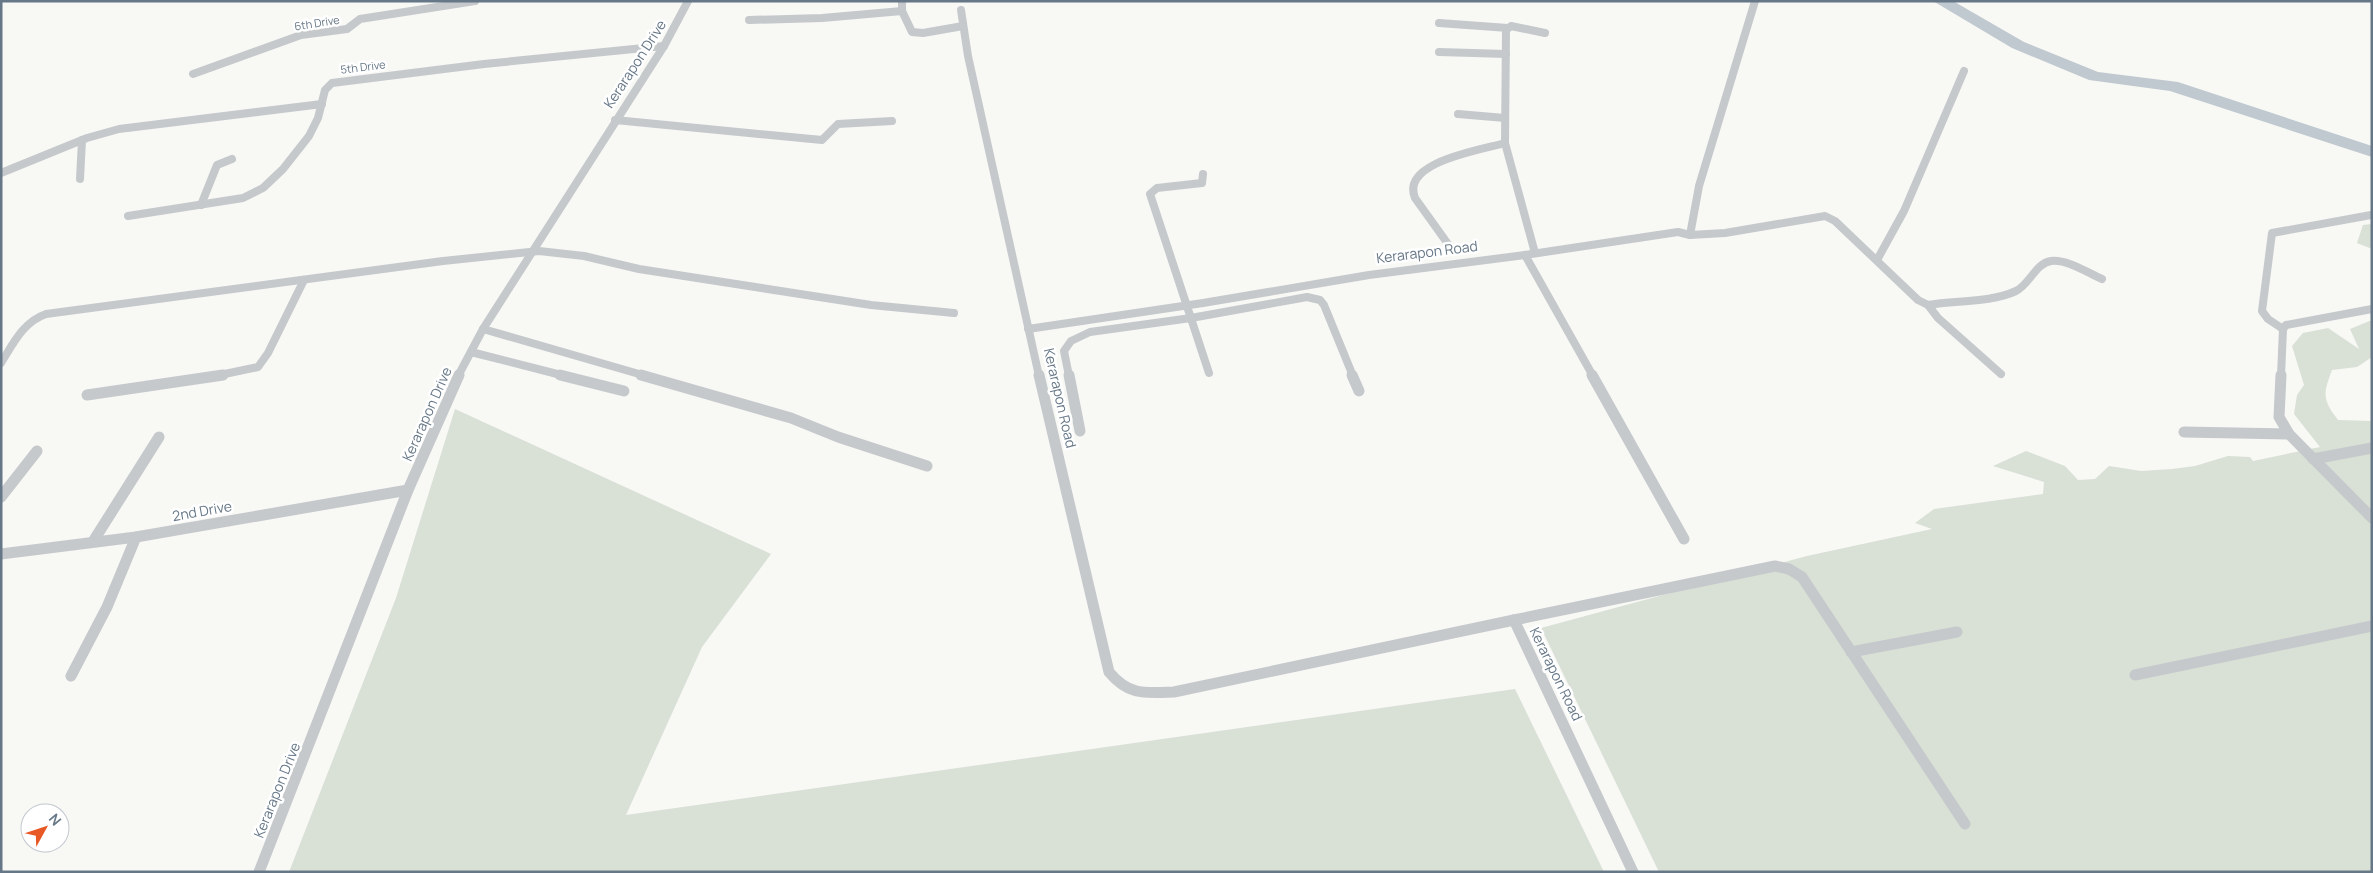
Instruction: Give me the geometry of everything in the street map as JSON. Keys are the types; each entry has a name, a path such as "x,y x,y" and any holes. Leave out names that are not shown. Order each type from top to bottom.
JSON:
{"street":[{"name":"6th Drive","path":"193,74 301,35 347,29 360,18 476,1"},
{"name":"Kerarapon Drive","path":"259,872 408,490 449,394 483,329 664,46 688,1"},
{"path":"902,1 902,11 909,30 915,33 963,26"},
{"path":"1690,235 1699,186 1755,1"},
{"path":"961,10 968,56 1028,329"},
{"path":"750,20 822,18 902,11"},
{"path":"1439,23 1508,28 1511,26 1545,33"},
{"path":"1508,28 1504,143 1530,254 1684,539"},
{"name":"5th Drive","path":"128,216 250,197 261,190 307,139 315,127 326,87 342,81 664,46"},
{"path":"1440,52 1506,54"},
{"path":"1877,260 1904,211 1964,71"},
{"path":"1,173 97,134 142,125 322,104"},
{"path":"1458,114 1506,118"},
{"path":"615,120 822,140 838,124 892,121"},
{"path":"80,179 82,140"},
{"path":"1448,244 1413,196 1412,184 1422,172 1437,163 1504,143"},
{"path":"201,205 217,165 222,161 232,159"},
{"path":"1203,174 1202,183 1157,188 1150,194 1209,373"},
{"path":"2283,329 2268,319 2262,311 2272,233 2371,214"},
{"name":"Kerarapon Road","path":"1633,872 1514,620 1174,692 1140,693 1123,687 1109,672 1028,329 1369,275 1678,232 1690,235 1725,233 1825,216 1835,221 1918,300 1928,305 1938,318 2001,374"},
{"path":"1,363 28,322 40,315 532,251 584,256 639,269 871,305 954,313"},
{"path":"1928,305 1998,297 2012,292 2025,286 2044,264 2051,261 2062,263 2102,280"},
{"path":"87,395 228,374 258,367 268,353 304,280"},
{"path":"1080,431 1064,357 1064,350 1070,340 1090,332 1191,318 1307,297 1314,298 1324,305 1358,391"},
{"path":"2372,308 2286,325 2283,329 2279,417 2288,434 2372,518"},
{"path":"483,329 782,416 881,452 927,466"},
{"path":"471,352 624,391"},
{"path":"2184,432 2288,434"},
{"path":"94,540 159,437"},
{"path":"2313,458 2372,448"},
{"path":"1,497 37,451"},
{"name":"2nd Drive","path":"1,554 94,540 136,536 408,490"},
{"path":"70,676 107,607 136,536"},
{"path":"1514,620 1780,566 1795,571 1802,577 1965,824"},
{"path":"2135,675 2372,626"},
{"path":"1851,652 1957,632"}],"shaded area":[{"path":"2372,224 2372,249 2357,243 2363,225"},
{"path":"2372,320 2372,357 2357,367 2332,370 2326,396 2329,407 2338,420 2372,421 2372,872 1659,872 1541,628 1807,556 1932,529 1915,523 1934,509 2043,494 2044,482 1993,466 2026,451 2065,466 2078,480 2095,479 2109,466 2141,471 2172,469 2195,466 2228,456 2250,457 2253,461 2320,447 2294,414 2297,395 2304,385 2292,346 2303,333 2328,328 2359,349 2350,329"},
{"path":"455,409 771,554 702,647 626,815 1515,689 1604,872 289,872 396,598"}],"waterway":[{"path":"1941,1 2018,45 2095,77 2172,86 2372,152"}]}
